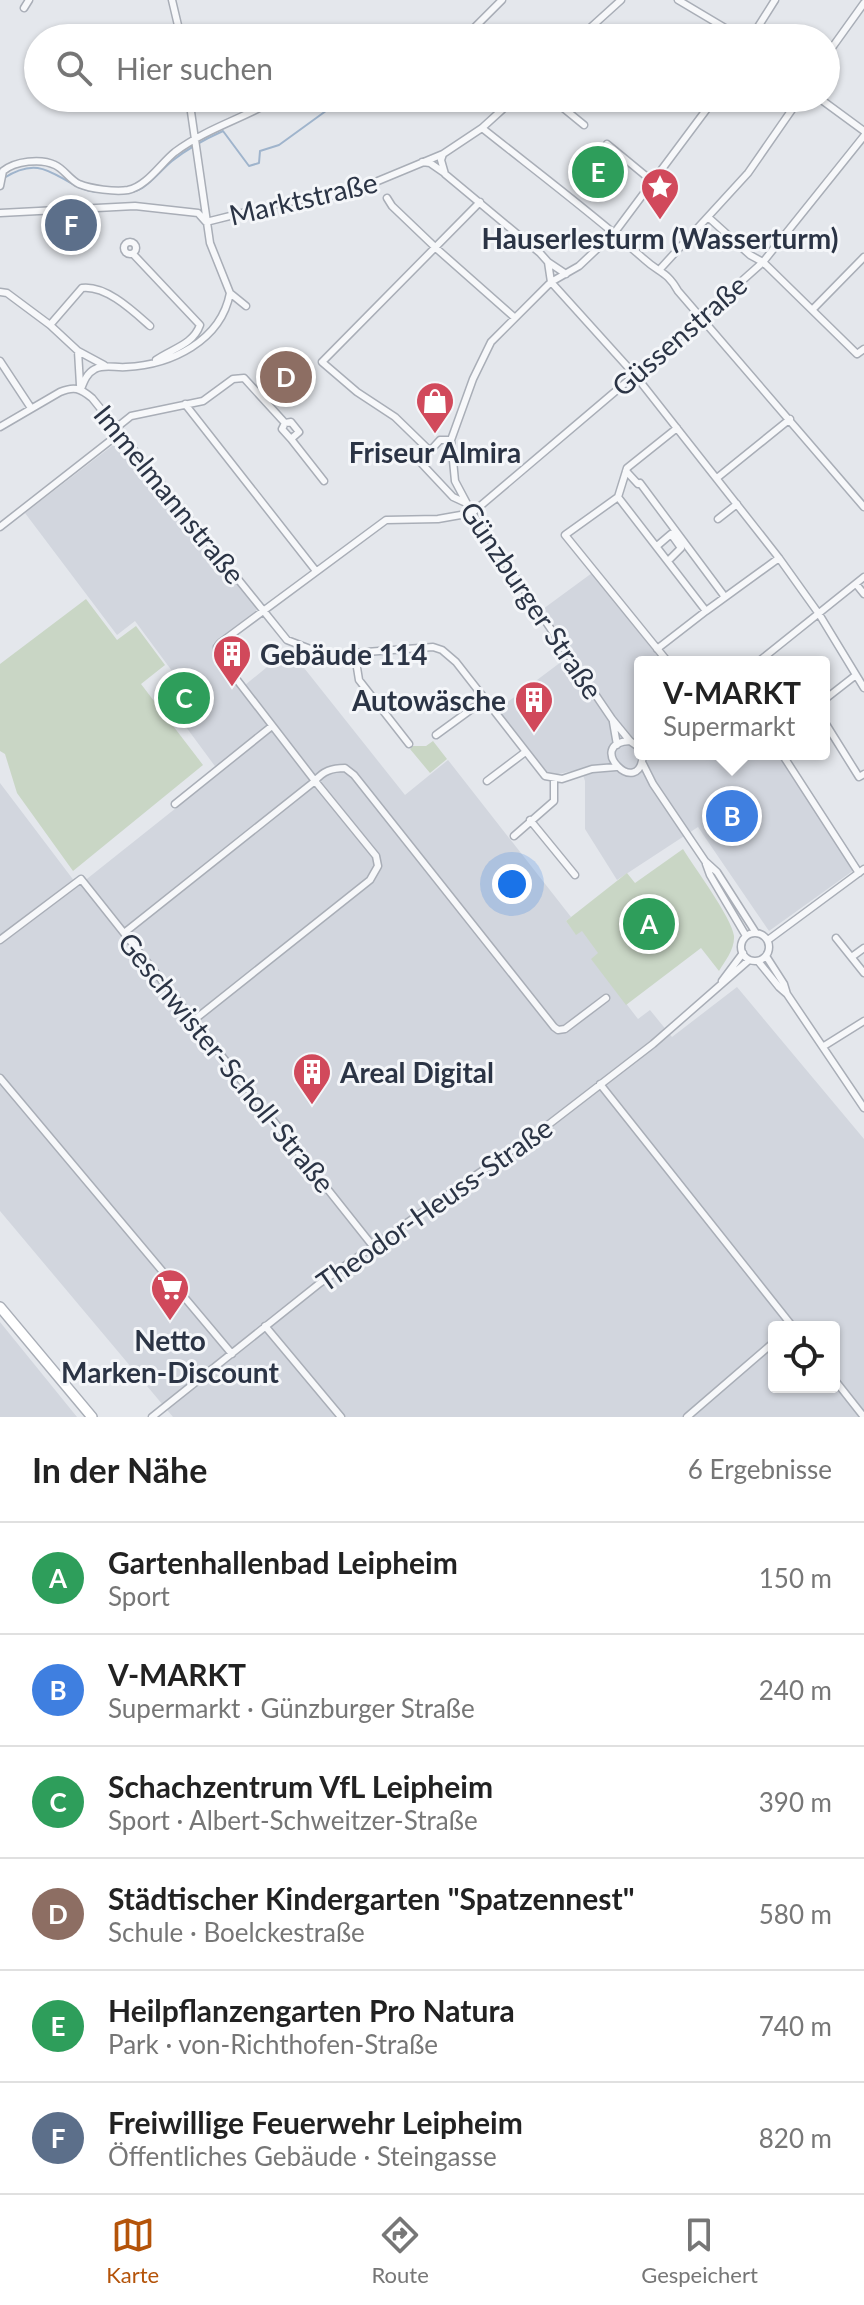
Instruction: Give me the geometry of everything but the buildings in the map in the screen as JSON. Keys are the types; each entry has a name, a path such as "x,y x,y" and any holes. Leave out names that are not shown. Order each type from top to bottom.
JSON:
{"main road":[{"path":"0,1307 92,1417"}],"street":[{"path":"24,8 29,0"},
{"path":"172,0 178,24"},
{"path":"478,24 502,0"},
{"path":"594,24 621,0"},
{"path":"678,0 718,24"},
{"path":"760,24 775,0"},
{"path":"840,35 864,3"},
{"path":"191,112 210,243 230,293 246,306"},
{"path":"0,185 3,171 11,164 39,162 55,165 79,184 129,190 144,181 174,153 252,112"},
{"name":"Marktstraße","path":"206,222 282,203 349,193 381,182 422,162 442,157 500,112"},
{"path":"568,112 584,125"},
{"name":"Günzburger Straße","path":"630,741 466,503 455,481 451,440 478,367 491,342 551,282 594,253 615,232 704,112"},
{"path":"661,268 748,173 790,112"},
{"path":"837,112 864,133"},
{"path":"482,128 615,232 652,267 661,268 864,507"},
{"name":"Güssenstraße","path":"472,513 763,262 864,133"},
{"path":"607,144 652,181"},
{"path":"442,157 445,174"},
{"path":"422,162 437,167 566,274"},
{"path":"387,198 437,249 514,317"},
{"path":"451,440 440,440 430,451 395,417 357,392 322,362 437,249 480,202"},
{"path":"0,213 135,206 198,213 206,222"},
{"path":"708,217 750,255 763,262 857,354 864,349"},
{"path":"133,254 200,325 198,333 182,346 150,364"},
{"path":"813,309 864,257"},
{"path":"548,262 551,282 635,375 779,558 819,614 864,688"},
{"path":"50,325 82,288 94,286 150,326"},
{"path":"0,292 7,293 50,325 78,351 107,367"},
{"path":"81,389 92,371 150,364 177,357 200,343 224,311 230,293"},
{"path":"78,351 81,389"},
{"path":"0,361 31,408 0,427"},
{"path":"0,527 131,416 203,401 233,379 244,378 285,423 291,422 299,432 291,439 324,481"},
{"name":"Immelmannstraße","path":"31,408 71,388 81,389 92,398 287,640 318,652 355,655 419,646 442,650 456,662 484,700"},
{"path":"185,404 316,571"},
{"path":"717,478 790,419"},
{"path":"663,656 565,535 618,497 626,471 677,428"},
{"path":"422,464 453,497 466,503"},
{"path":"626,471 640,483 725,597"},
{"path":"618,497 706,611"},
{"path":"718,519 737,504"},
{"path":"194,1020 375,874 378,866 376,856 217,654 217,647 386,520 438,519 472,513"},
{"path":"657,546 671,534 681,548 668,561"},
{"path":"657,649 779,558"},
{"path":"766,656 864,577"},
{"path":"856,584 864,594"},
{"path":"355,655 359,680 409,744"},
{"path":"830,695 856,675"},
{"path":"436,735 484,700 540,772 554,779 592,769 616,767"},
{"name":"Günzburger Straße","path":"612,719 617,745"},
{"path":"175,804 272,726"},
{"path":"830,731 859,777 864,774"},
{"path":"592,769 612,756 617,745 630,741 634,743"},
{"path":"487,781 524,753"},
{"path":"612,756 616,767 623,772 634,771 653,784"},
{"path":"634,771 641,760"},
{"path":"643,760 653,784 705,861 717,872 756,933 768,940 770,948 766,956 758,961 749,960 741,944 746,936 756,933"},
{"path":"768,940 862,871 786,760"},
{"path":"124,933 315,781 321,773 345,768 354,775 554,1027 565,1029 606,998"},
{"path":"514,836 554,801 554,779"},
{"path":"530,820 575,875"},
{"path":"705,861 746,936"},
{"name":"Geschwister-Scholl-Straße","path":"0,940 81,879 372,1245"},
{"path":"836,938 864,973"},
{"path":"853,956 864,948"},
{"name":"Theodor-Heuss-Straße","path":"715,990 743,953"},
{"path":"766,956 787,994"},
{"name":"Theodor-Heuss-Straße","path":"152,1417 372,1245 544,1128 653,1044 749,960"},
{"path":"758,961 787,994 864,1108"},
{"path":"824,1046 864,1021"},
{"path":"0,1078 232,1354"},
{"path":"600,1084 787,1321"},
{"path":"265,1326 341,1417"},
{"path":"687,1417 768,1347"},
{"path":"840,1387 864,1417"}],"shaded area":[{"path":"121,439 257,610 213,644 245,685 289,649 405,795 448,760 571,917 566,921 576,934 582,930 599,953 592,959 638,1019 650,1010 672,1037 737,987 864,1139 864,1417 173,1417 0,1211 0,783 78,886 220,773 158,689 175,675 135,621 117,635 25,513"},
{"path":"592,573 657,656 634,656 634,760 781,760 854,870 769,931 698,827 617,880 585,829 585,781 581,769 554,775 545,772 497,710 573,653 543,609"},
{"path":"0,1322 77,1417 0,1417"}],"green space":[{"path":"86,599 117,640 136,626 165,665 141,684 203,765 73,871 17,793 5,754 0,751 0,664"},
{"path":"433,741 447,759 430,773 410,749 426,746"},
{"path":"683,849 727,917 734,936 731,950 719,971 701,948 626,1005 591,959 598,953 582,931 576,935 566,921 627,873 635,883"}],"waterway":[{"path":"119,193 142,188 196,144 223,131 249,166 259,163 260,151 279,145 324,112"},
{"path":"4,178 19,170 42,169 96,192"}],"place":[{"name":"Heilpflanzengarten Pro Natura","path":"598,172"},
{"name":"Hauserlesturm (Wasserturm)","path":"660,221"},
{"name":"Freiwillige Feuerwehr Leipheim","path":"71,225"},
{"name":"Städtischer Kindergarten \"Spatzennest\"","path":"286,377"},
{"name":"Friseur Almira","path":"435,435"},
{"name":"Gebäude 114","path":"232,688"},
{"name":"Schachzentrum VfL Leipheim","path":"184,698"},
{"name":"Autowäsche","path":"534,734"},
{"name":"V-MARKT","path":"732,816"},
{"name":"Gartenhallenbad Leipheim","path":"649,924"},
{"name":"Areal Digital","path":"312,1106"},
{"name":"Netto Marken-Discount","path":"170,1322"}]}
